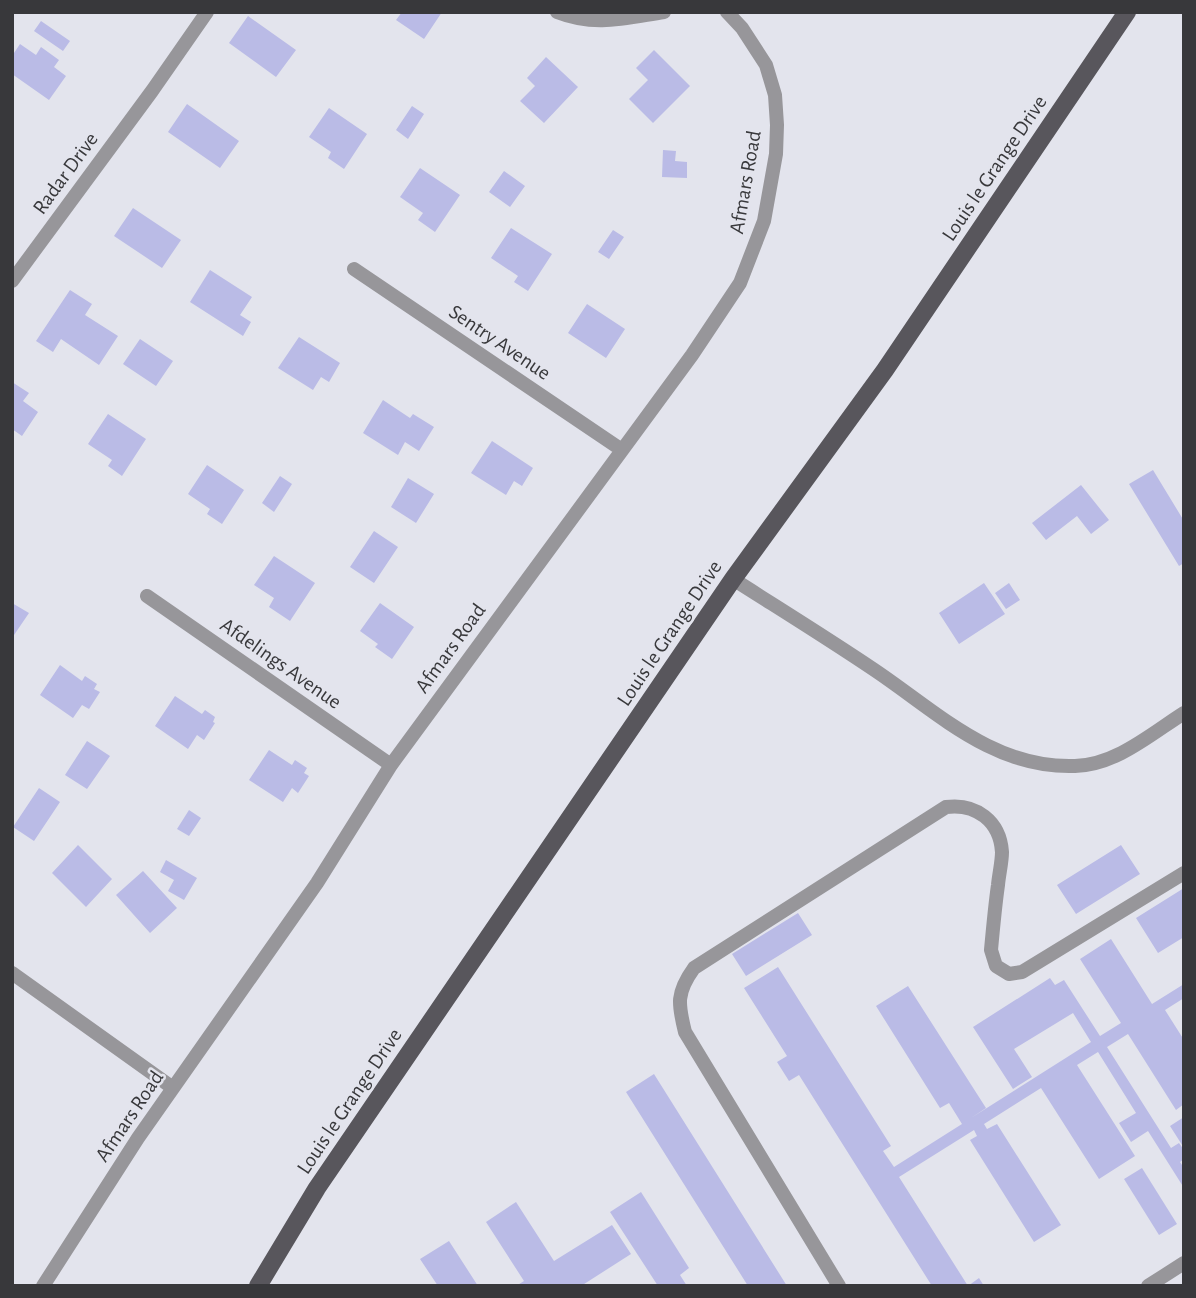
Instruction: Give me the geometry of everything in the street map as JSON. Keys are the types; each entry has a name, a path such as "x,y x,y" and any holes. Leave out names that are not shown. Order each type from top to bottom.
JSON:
{"main road":[{"name":"Louis le Grange Drive","path":"258,1286 317,1188 733,579 884,370 1127,12"}],"street":[{"name":"Radar Drive","path":"12,281 207,12"},
{"path":"557,12 577,20 606,21 664,12"},
{"name":"Afmars Road","path":"43,1286 138,1138 317,883 391,765 692,355 740,283 764,221 776,153 775,95 766,65 742,28 727,12"},
{"name":"Sentry Avenue","path":"354,269 622,450"},
{"path":"733,579 872,668 956,728 998,752 1039,765 1077,766 1119,755 1184,713"},
{"name":"Afdelings Avenue","path":"147,596 391,765"},
{"path":"839,1286 685,1032 679,1004 682,984 694,968 946,807 961,805 975,809 997,833 1002,852 991,950 996,966 1009,974 1022,972 1184,873"},
{"path":"12,973 173,1088"},
{"path":"1148,1286 1184,1263"}],"building":[{"path":"402,12 442,12 424,39 396,20"},
{"path":"248,16 296,50 276,77 229,43"},
{"path":"41,21 70,41 63,51 34,31"},
{"path":"20,44 36,55 41,47 59,60 54,67 66,76 49,100 12,74 12,56"},
{"path":"654,50 690,86 653,123 629,99 648,80 636,68"},
{"path":"546,57 578,87 544,123 520,101 535,86 527,78"},
{"path":"187,104 239,141 220,168 168,132"},
{"path":"412,106 424,114 408,139 396,130"},
{"path":"329,108 367,134 344,169 328,158 331,152 309,137"},
{"path":"663,150 676,151 675,161 687,162 687,178 662,177"},
{"path":"420,168 460,195 435,232 418,220 423,213 400,197"},
{"path":"504,171 525,186 510,207 489,192"},
{"path":"133,208 181,240 162,268 114,236"},
{"path":"511,228 552,254 528,291 514,282 518,276 491,258"},
{"path":"613,230 624,237 609,259 598,252"},
{"path":"210,270 252,297 240,315 251,322 243,336 190,302"},
{"path":"70,290 92,304 85,315 118,336 99,365 61,339 53,352 36,341"},
{"path":"587,304 625,329 606,358 568,333"},
{"path":"299,337 340,363 329,382 321,377 313,390 278,368"},
{"path":"140,339 173,361 156,386 123,364"},
{"path":"12,382 29,393 23,401 38,412 22,436 12,429"},
{"path":"383,400 410,418 413,414 434,427 419,451 405,442 398,455 363,433"},
{"path":"108,414 146,439 122,476 108,466 112,460 88,444"},
{"path":"492,441 533,468 522,486 514,481 506,495 471,473"},
{"path":"207,465 244,490 222,524 207,514 210,509 188,494"},
{"path":"1153,470 1184,521 1184,563 1179,566 1129,484"},
{"path":"280,476 292,484 274,512 262,503"},
{"path":"408,478 434,494 416,523 391,507"},
{"path":"1081,485 1109,520 1091,534 1077,516 1046,540 1032,523"},
{"path":"374,531 398,547 374,583 350,567"},
{"path":"274,556 315,583 290,621 269,607 274,598 254,585"},
{"path":"984,583 1005,614 959,644 939,613"},
{"path":"1009,583 1020,600 1006,609 995,593"},
{"path":"12,603 29,613 12,638"},
{"path":"380,603 414,627 392,659 375,647 378,644 360,631"},
{"path":"60,665 82,681 85,676 97,684 94,689 100,692 89,709 82,705 73,718 40,695"},
{"path":"175,696 202,714 205,710 215,717 215,723 204,740 197,735 188,749 155,726"},
{"path":"87,741 110,756 87,789 65,775"},
{"path":"269,750 292,765 295,760 307,768 304,773 309,776 298,793 292,788 283,802 249,780"},
{"path":"39,788 60,802 34,841 13,827"},
{"path":"189,810 201,818 189,836 177,829"},
{"path":"78,845 112,879 86,907 52,873"},
{"path":"1121,845 1140,874 1076,914 1057,885"},
{"path":"166,860 197,878 184,900 168,891 174,880 160,872"},
{"path":"143,871 177,908 150,933 116,895"},
{"path":"1184,888 1184,937 1158,953 1136,918"},
{"path":"798,913 812,935 746,976 732,954"},
{"path":"1111,939 1152,1004 1184,984 1184,998 1165,1010 1184,1040 1184,1104 1176,1110 1128,1034 1107,1047 1171,1148 1179,1143 1184,1150 1184,1159 1180,1162 1184,1168 1184,1188 1148,1131 1131,1142 1119,1123 1136,1113 1098,1052 1077,1065 1135,1156 1099,1179 1041,1088 984,1124 987,1129 997,1124 1061,1225 1034,1242 970,1140 977,1136 974,1130 899,1177 968,1286 932,1286 799,1075 789,1081 777,1062 787,1056 744,988 778,967 891,1146 883,1151 894,1167 962,1124 949,1103 940,1108 876,1006 908,986 986,1108 971,1118 1091,1042 1073,1013 1014,1049 1032,1077 1013,1089 973,1027 1050,978 1055,985 1064,980 1100,1036 1121,1023 1080,959"},
{"path":"654,1074 787,1286 748,1286 626,1092"},
{"path":"1184,1117 1184,1148 1170,1126"},
{"path":"1142,1168 1177,1224 1159,1235 1124,1179"},
{"path":"641,1192 689,1268 680,1275 687,1286 658,1286 610,1212"},
{"path":"516,1202 554,1261 612,1225 631,1254 581,1286 516,1286 524,1281 486,1222"},
{"path":"449,1241 478,1286 438,1286 420,1259"},
{"path":"979,1278 984,1286 968,1286"}]}
